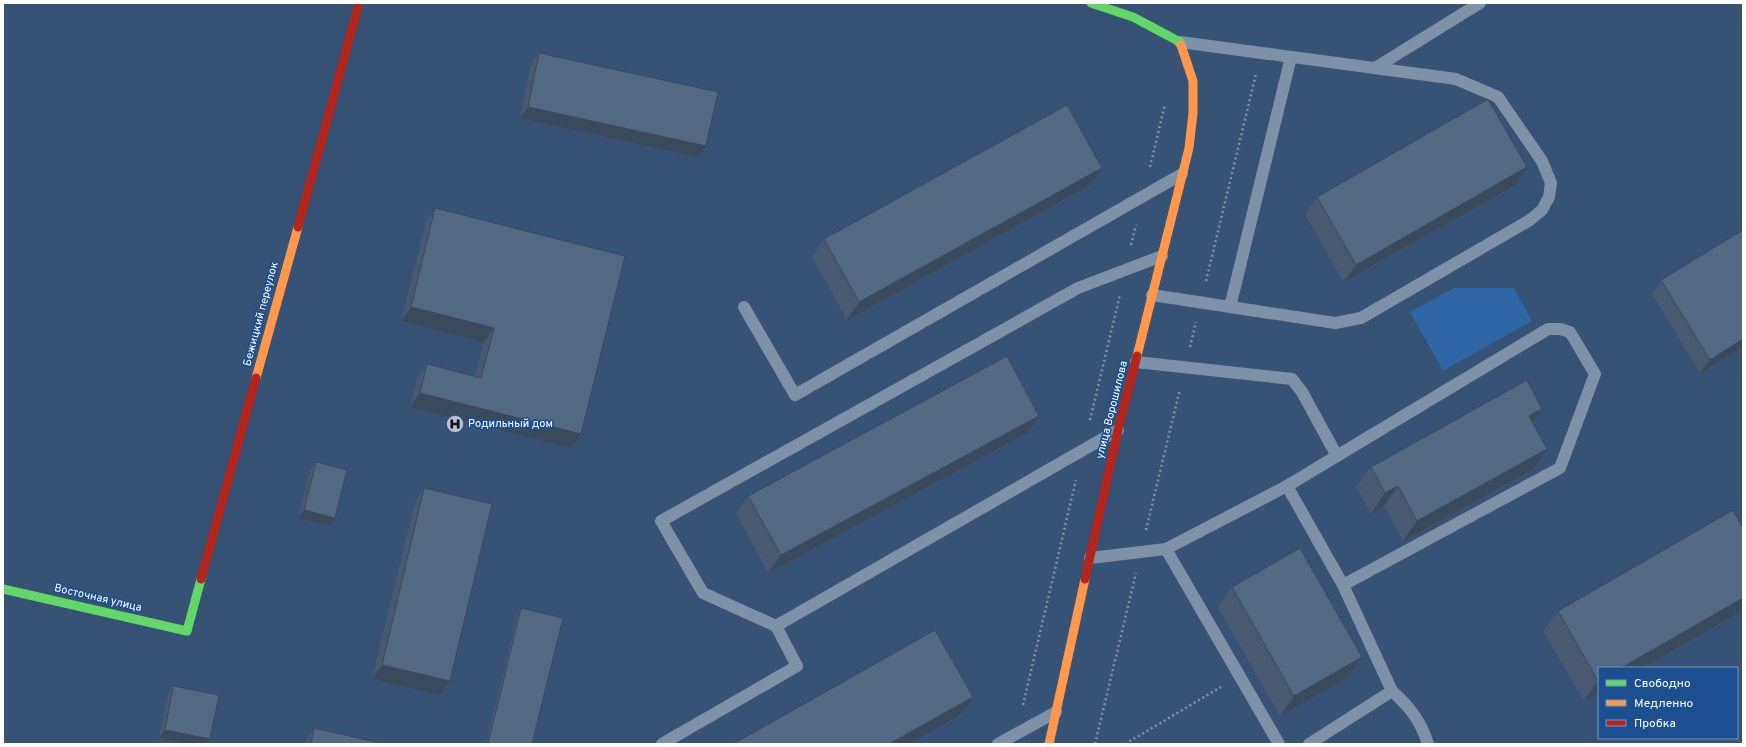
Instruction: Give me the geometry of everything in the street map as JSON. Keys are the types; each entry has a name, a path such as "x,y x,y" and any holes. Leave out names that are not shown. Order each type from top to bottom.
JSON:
{"street":[{"name":"Бежицкий переулок","path":"187,631 359,3"},
{"path":"1090,3 1133,17 1180,42"},
{"name":"улица Ворошилова","path":"1049,744 1118,430 1189,148 1192,120 1193,82 1180,42"},
{"name":"Восточная улица","path":"3,589 187,631"}],"lane":[{"path":"1375,68 1480,3"},
{"path":"1152,295 1335,323 1362,318 1530,220 1542,210 1549,197 1551,183 1542,161 1498,97 1456,79 1180,42"},
{"path":"1230,307 1291,56"},
{"path":"744,307 795,395 1182,174"},
{"path":"662,744 797,666 776,626 703,593 661,521 1078,288 1162,256"},
{"path":"1090,558 1166,549 1287,486 1548,329 1560,329 1570,332 1595,374 1560,468 1343,585"},
{"path":"1136,362 1292,379 1299,387 1337,456"},
{"path":"776,626 1118,430"},
{"path":"1287,486 1343,585 1392,691 1409,706 1425,735 1428,744"},
{"path":"1166,549 1278,744"},
{"path":"1309,744 1392,691"},
{"path":"998,744 1056,712"}],"path":[{"path":"1095,744 1261,52"},
{"path":"1016,734 1167,96"},
{"path":"1125,744 1239,676"}],"shaded area":[{"path":"1454,288 1514,288 1532,321 1443,371 1410,312"}],"building":[{"path":"539,53 718,92 706,146 528,107"},
{"path":"1488,99 1527,167 1356,265 1317,197"},
{"path":"1067,105 1102,168 859,302 824,239"},
{"path":"435,208 625,256 581,434 420,393 427,364 481,378 494,328 411,307"},
{"path":"1743,230 1743,339 1710,360 1661,280"},
{"path":"1007,356 1039,416 781,555 748,496"},
{"path":"1527,380 1542,409 1529,416 1547,449 1417,521 1398,486 1385,493 1371,467"},
{"path":"316,462 347,470 335,518 304,510"},
{"path":"424,488 492,504 450,681 382,665"},
{"path":"1733,510 1743,528 1743,598 1623,667 1598,667 1598,681 1558,611"},
{"path":"1300,548 1362,657 1294,696 1232,587"},
{"path":"521,608 563,618 532,744 488,744"},
{"path":"935,630 973,697 889,744 733,744"},
{"path":"173,686 219,695 210,739 165,730"},
{"path":"314,728 385,744 311,744"}],"traffic: fast":[{"path":"1091,3 1133,17 1180,42 1181,45"},
{"path":"3,589 187,631 201,579"}],"traffic: slow":[{"path":"1137,356 1189,148 1193,113 1193,81 1181,45"},
{"path":"256,378 298,227"},
{"path":"1049,744 1085,579"}],"traffic: jam":[{"path":"298,227 359,3"},
{"path":"1085,579 1118,430 1137,356"},
{"path":"201,579 256,378"}],"place":[{"name":"Родильный дом","path":"455,424"}]}
